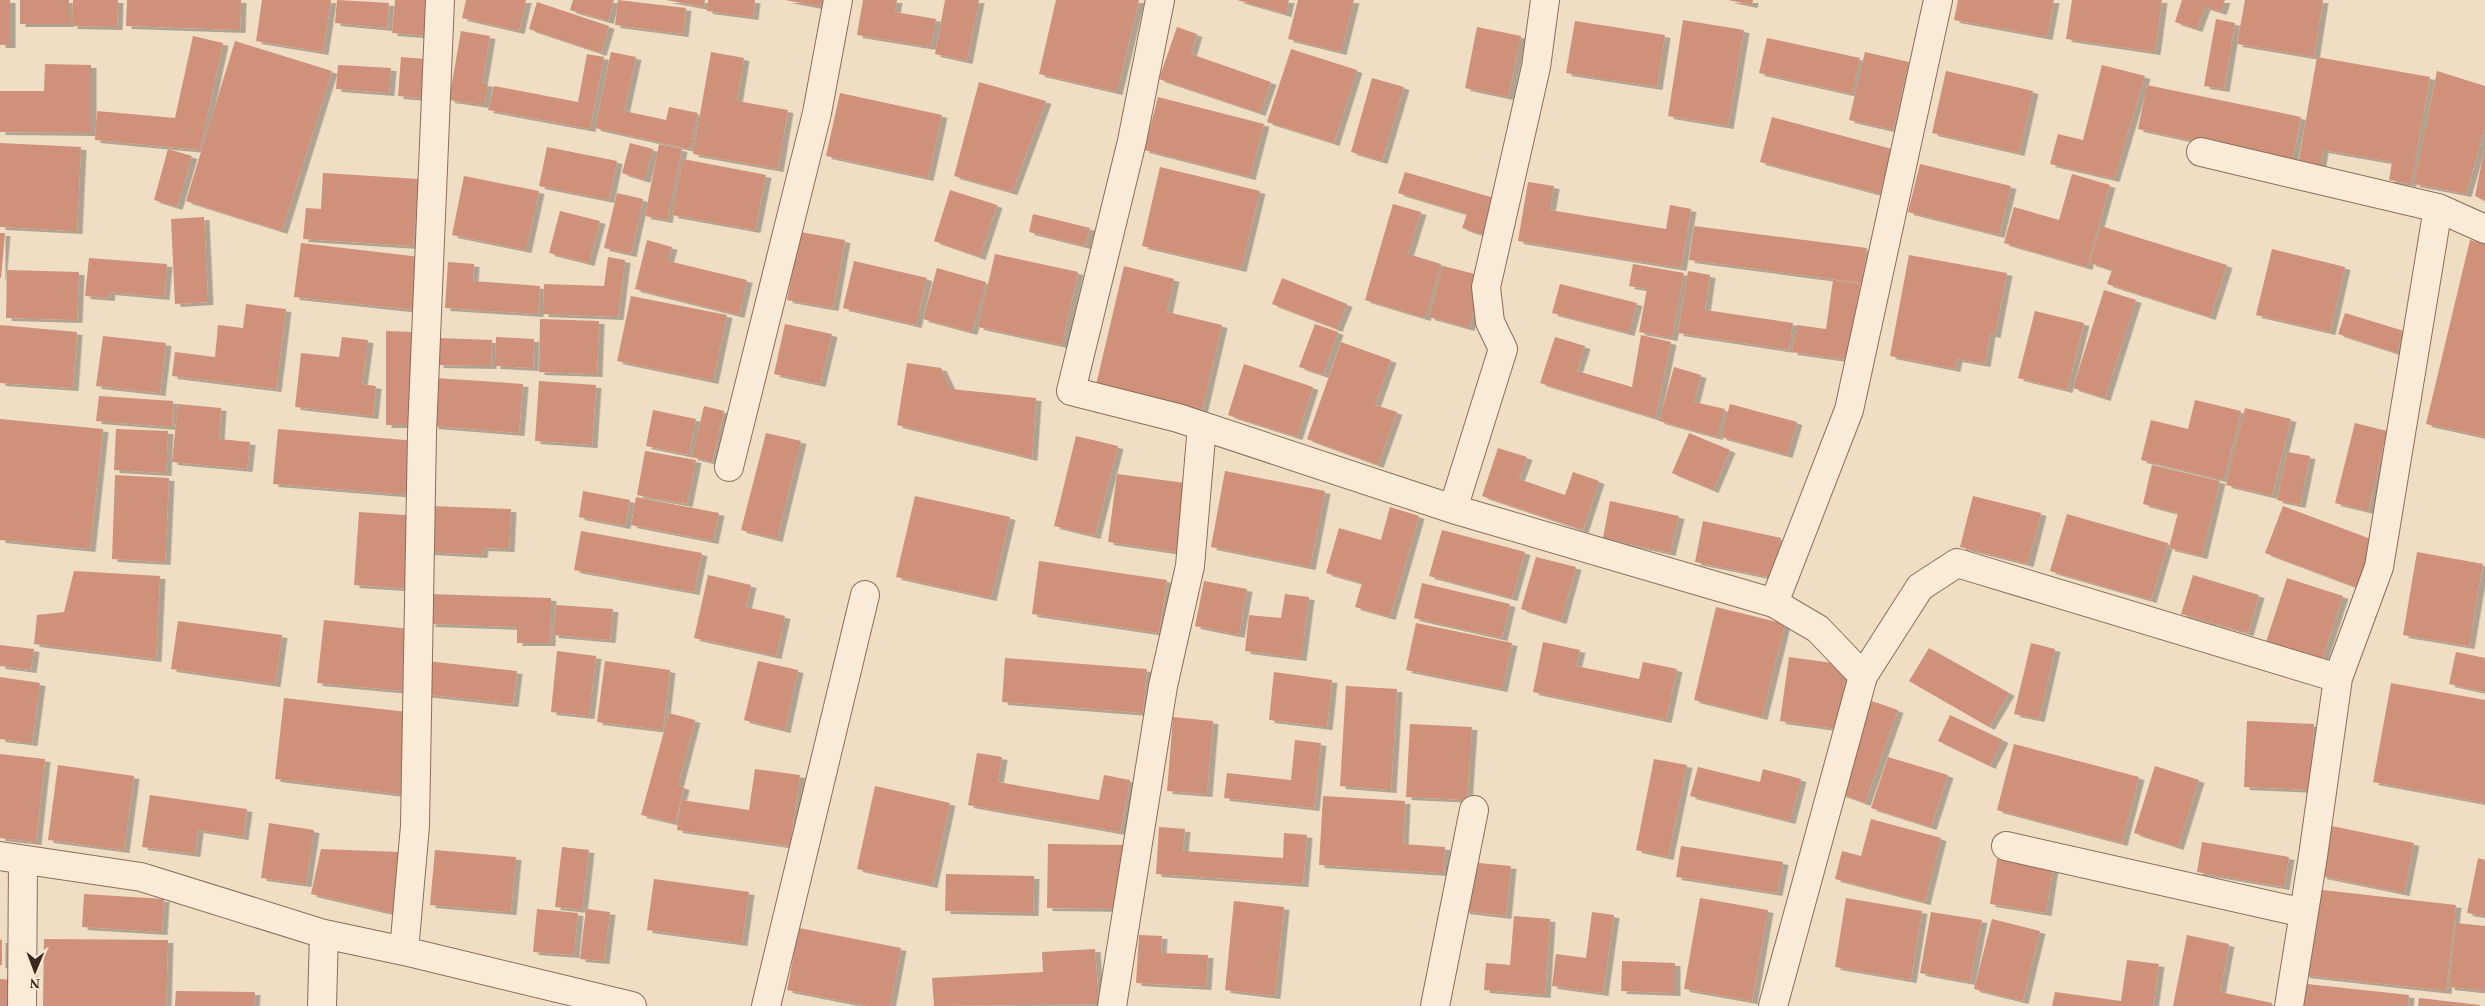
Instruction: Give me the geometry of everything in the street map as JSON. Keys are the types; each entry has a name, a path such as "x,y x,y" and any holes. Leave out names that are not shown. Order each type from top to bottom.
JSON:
{"street":[{"path":"404,951 415,826 422,433 440,0"},
{"path":"729,467 817,113 838,0"},
{"path":"1160,0 1132,141 1071,391 1202,426 1453,509 1774,603 1818,629 1863,676"},
{"path":"1453,509 1503,350 1490,322 1486,287 1536,67 1545,0"},
{"path":"1774,603 1848,410 1938,0"},
{"path":"2201,152 2438,208 2485,229"},
{"path":"2289,1006 2338,678 2379,567 2438,208"},
{"path":"1112,1006 1163,686 1190,566 1202,426"},
{"path":"1773,1006 1863,676 1920,587 1957,563 2338,678"},
{"path":"766,1006 865,595"},
{"path":"1435,1006 1474,810"},
{"path":"2006,846 2304,913"},
{"path":"22,1006 12,858 141,877 324,934 404,951 632,1006"},
{"path":"322,1006 324,934"}],"building":[{"path":"0,0 10,0 10,45 0,45"},
{"path":"20,0 69,0 69,24 20,24"},
{"path":"73,0 118,0 117,27 72,26"},
{"path":"127,0 241,0 240,30 126,26"},
{"path":"262,0 331,0 323,52 256,41"},
{"path":"337,0 389,3 387,28 335,23"},
{"path":"395,0 434,0 432,36 392,33"},
{"path":"466,0 526,0 519,31 462,18"},
{"path":"573,0 614,0 608,21 570,10"},
{"path":"618,0 686,8 683,34 615,25"},
{"path":"666,0 705,0 704,7"},
{"path":"708,0 755,0 753,17 707,11"},
{"path":"785,0 835,0 833,9"},
{"path":"863,0 897,0 895,12 936,19 931,47 857,35"},
{"path":"945,0 979,0 967,61 935,54"},
{"path":"1056,0 1139,0 1117,92 1039,74"},
{"path":"1237,0 1289,0 1286,14"},
{"path":"1298,0 1354,0 1341,52 1288,39"},
{"path":"1728,0 1753,0 1752,5"},
{"path":"1958,0 2054,0 2047,37 1954,20"},
{"path":"2072,0 2162,0 2155,52 2066,39"},
{"path":"2182,0 2225,0 2221,12 2205,7 2197,29 2175,22"},
{"path":"2245,0 2323,0 2314,57 2237,44"},
{"path":"537,2 609,26 601,53 529,29"},
{"path":"2216,19 2235,23 2224,89 2204,86"},
{"path":"1683,20 1744,30 1728,126 1668,116"},
{"path":"1575,21 1665,35 1657,87 1566,73"},
{"path":"1177,27 1197,34 1191,54 1271,82 1260,113 1159,79"},
{"path":"1477,27 1521,36 1508,97 1465,88"},
{"path":"461,31 490,36 482,83 488,84 484,105 449,100"},
{"path":"193,36 223,43 200,150 95,140 97,111 175,118"},
{"path":"1767,38 1860,58 1852,94 1759,73"},
{"path":"235,41 332,71 282,231 186,201"},
{"path":"1291,49 1357,70 1334,143 1267,122"},
{"path":"611,52 636,57 624,111 666,120 669,107 698,113 690,149 595,128"},
{"path":"711,52 744,58 737,101 788,110 778,169 693,154"},
{"path":"1865,52 1909,62 1893,130 1849,120"},
{"path":"587,54 604,57 590,129 488,110 494,86 578,102"},
{"path":"401,57 425,59 422,98 398,96"},
{"path":"2317,57 2430,77 2411,184 2389,180 2392,162 2323,150 2320,168 2298,165"},
{"path":"45,64 91,65 91,133 0,132 0,91 44,91"},
{"path":"338,65 391,68 389,93 336,89"},
{"path":"2102,65 2145,76 2114,179 2050,164 2058,134 2083,140"},
{"path":"1946,71 2033,91 2019,153 1932,133"},
{"path":"2437,71 2485,86 2485,129 2466,194 2414,184"},
{"path":"1372,78 1404,87 1382,161 1351,152"},
{"path":"979,82 1046,101 1012,192 954,176"},
{"path":"2147,85 2301,117 2292,162 2138,129"},
{"path":"840,93 942,115 928,178 826,156"},
{"path":"1158,97 1264,124 1250,177 1144,150"},
{"path":"1772,117 1892,149 1880,194 1760,162"},
{"path":"0,143 81,147 77,231 0,227"},
{"path":"630,143 653,149 645,180 622,173"},
{"path":"659,144 682,149 667,220 645,216"},
{"path":"547,147 617,161 609,200 539,186"},
{"path":"168,149 192,156 177,207 154,200"},
{"path":"2485,151 2485,201 2475,196"},
{"path":"683,159 766,175 755,230 672,215"},
{"path":"1920,164 2011,186 1999,235 1908,212"},
{"path":"1160,167 1260,191 1241,269 1142,246"},
{"path":"1405,172 1494,198 1483,235 1462,228 1467,214 1398,193"},
{"path":"323,173 419,179 413,246 303,239 306,208 321,209"},
{"path":"2072,174 2110,185 2087,267 2004,243 2014,207 2059,220"},
{"path":"464,176 539,191 526,250 452,235"},
{"path":"1528,182 1554,186 1550,210 1666,229 1670,205 1691,209 1681,268 1518,241"},
{"path":"950,190 997,205 980,257 934,241"},
{"path":"617,193 643,199 631,254 604,248"},
{"path":"1393,204 1421,212 1408,254 1441,264 1425,318 1365,300"},
{"path":"560,211 600,221 589,263 549,253"},
{"path":"1033,214 1090,228 1085,246 1029,232"},
{"path":"204,217 208,302 175,304 171,219"},
{"path":"1694,226 1867,248 1862,283 1689,260"},
{"path":"2101,226 2227,265 2210,317 2107,284 2112,270 2090,263"},
{"path":"800,232 845,240 833,308 787,300"},
{"path":"0,233 5,233 1,278 0,278"},
{"path":"647,240 672,247 668,261 747,280 739,315 635,289"},
{"path":"2470,240 2485,244 2485,437 2426,424"},
{"path":"301,243 420,257 414,310 294,297"},
{"path":"2272,249 2345,267 2330,332 2256,315"},
{"path":"995,254 1078,272 1062,345 978,327"},
{"path":"1909,255 2007,273 1995,335 1990,334 1985,364 1957,359 1955,369 1890,356"},
{"path":"608,257 625,260 618,317 543,314 544,284 604,286"},
{"path":"89,258 167,264 164,297 110,292 109,298 85,296"},
{"path":"854,261 927,278 916,325 843,308"},
{"path":"448,262 474,264 473,281 540,286 538,314 445,308"},
{"path":"1633,264 1684,273 1672,338 1639,332 1647,289 1629,286"},
{"path":"1124,266 1174,279 1167,312 1222,325 1202,411 1096,385"},
{"path":"1443,266 1483,276 1469,328 1429,317"},
{"path":"937,268 986,282 972,332 923,319"},
{"path":"7,270 79,272 77,320 6,318"},
{"path":"1688,271 1710,275 1705,310 1793,323 1789,350 1678,333"},
{"path":"1282,278 1347,304 1337,329 1272,304"},
{"path":"1833,280 1860,284 1849,360 1792,352 1797,325 1826,329"},
{"path":"1560,284 1637,303 1629,333 1552,313"},
{"path":"2104,290 2136,300 2105,398 2073,388"},
{"path":"631,296 727,315 713,381 617,361"},
{"path":"246,304 286,309 276,389 172,376 175,352 215,357 218,325 243,328"},
{"path":"2035,311 2084,323 2067,390 2018,378"},
{"path":"2345,313 2404,331 2397,353 2338,334"},
{"path":"540,319 599,321 597,374 539,372"},
{"path":"785,324 832,334 820,384 774,374"},
{"path":"1315,324 1338,332 1323,375 1299,367"},
{"path":"0,325 77,332 73,388 0,383"},
{"path":"386,331 414,332 414,425 386,425"},
{"path":"1641,335 1671,342 1655,418 1540,383 1555,337 1585,346 1577,371 1632,387"},
{"path":"103,336 166,343 160,393 96,386"},
{"path":"342,337 368,340 362,384 376,386 373,416 295,407 301,353 339,357"},
{"path":"496,337 534,339 533,368 495,366"},
{"path":"439,338 492,340 491,366 438,365"},
{"path":"1341,342 1391,360 1375,405 1397,412 1378,465 1307,439"},
{"path":"907,363 941,368 951,389 1036,398 1032,458 897,425"},
{"path":"1244,364 1313,387 1297,437 1228,415"},
{"path":"1674,367 1701,375 1694,402 1725,409 1717,437 1659,421"},
{"path":"436,378 523,384 519,433 433,426"},
{"path":"539,381 596,385 592,445 535,441"},
{"path":"99,396 173,401 172,427 96,421"},
{"path":"2195,400 2241,411 2224,480 2141,460 2151,420 2188,429"},
{"path":"178,404 221,408 219,439 250,442 247,469 172,462"},
{"path":"1730,404 1797,422 1787,455 1721,437"},
{"path":"704,406 724,411 712,462 692,457"},
{"path":"2245,408 2291,419 2272,496 2226,485"},
{"path":"653,410 696,419 689,455 646,446"},
{"path":"0,419 103,429 90,549 0,540"},
{"path":"2355,423 2387,431 2368,511 2335,503"},
{"path":"116,429 168,431 166,473 114,470"},
{"path":"278,429 416,441 411,495 273,484"},
{"path":"766,433 801,441 777,539 741,530"},
{"path":"1689,433 1730,450 1713,490 1672,473"},
{"path":"1076,436 1118,446 1095,536 1054,526"},
{"path":"1498,448 1527,457 1519,479 1565,495 1573,472 1599,481 1583,530 1482,496"},
{"path":"645,451 696,460 687,504 637,495"},
{"path":"2287,452 2310,456 2300,505 2277,500"},
{"path":"2152,465 2220,481 2202,556 2169,548 2178,513 2143,504"},
{"path":"1225,471 1325,491 1310,567 1211,547"},
{"path":"1117,474 1193,484 1183,553 1108,542"},
{"path":"115,475 169,478 165,562 112,559"},
{"path":"583,491 630,500 625,526 579,517"},
{"path":"915,496 1010,517 991,598 896,577"},
{"path":"1973,496 2041,513 2028,564 1960,547"},
{"path":"636,497 719,513 713,541 631,525"},
{"path":"1610,501 1679,516 1670,553 1603,538"},
{"path":"430,506 511,509 509,549 483,548 482,555 428,552"},
{"path":"2283,506 2376,541 2358,588 2265,553"},
{"path":"1390,507 1419,516 1390,617 1355,607 1362,583 1326,573 1339,528 1381,540"},
{"path":"359,512 419,516 414,589 354,585"},
{"path":"2067,514 2168,543 2151,600 2050,571"},
{"path":"1703,521 1781,538 1773,578 1695,562"},
{"path":"1442,530 1525,552 1512,598 1429,576"},
{"path":"581,531 702,553 694,592 574,570"},
{"path":"2417,552 2483,564 2469,646 2403,635"},
{"path":"1536,557 1576,567 1561,621 1521,609"},
{"path":"1039,561 1167,580 1159,633 1032,614"},
{"path":"74,571 160,576 156,659 34,644 37,615 64,612"},
{"path":"708,575 751,585 746,607 785,616 776,656 694,638"},
{"path":"2193,575 2259,595 2248,633 2181,614"},
{"path":"2287,578 2343,596 2322,660 2266,642"},
{"path":"1204,581 1247,589 1239,635 1195,626"},
{"path":"1422,583 1510,604 1502,638 1414,618"},
{"path":"431,594 551,598 550,643 517,643 517,627 430,624"},
{"path":"1285,594 1309,597 1301,658 1245,651 1249,615 1281,618"},
{"path":"556,605 613,609 610,640 553,635"},
{"path":"1716,607 1785,624 1762,717 1694,700"},
{"path":"324,620 410,629 404,691 317,683"},
{"path":"178,621 282,635 275,684 171,669"},
{"path":"1416,623 1512,643 1502,689 1406,670"},
{"path":"1543,642 1580,650 1576,666 1639,679 1643,662 1677,669 1666,720 1533,692"},
{"path":"2031,643 2055,649 2039,719 2014,714"},
{"path":"0,645 34,649 31,670 0,666"},
{"path":"1929,648 2009,693 1989,727 1909,681"},
{"path":"557,651 596,656 589,716 551,712"},
{"path":"2456,652 2485,658 2485,692 2449,684"},
{"path":"1789,657 1847,665 1838,729 1780,721"},
{"path":"1005,658 1147,669 1143,713 1002,702"},
{"path":"426,661 517,671 513,704 422,694"},
{"path":"605,661 670,670 663,730 597,722"},
{"path":"758,661 798,670 785,730 744,720"},
{"path":"1274,672 1332,680 1327,727 1269,720"},
{"path":"0,677 40,683 32,743 0,739"},
{"path":"2391,683 2485,700 2485,803 2373,782"},
{"path":"1346,686 1397,689 1391,790 1340,786"},
{"path":"284,698 416,713 407,795 275,779"},
{"path":"1869,700 1898,710 1865,803 1835,792"},
{"path":"669,713 695,720 678,785 684,787 675,823 641,815"},
{"path":"1950,715 2003,740 1990,766 1938,741"},
{"path":"1173,717 1213,721 1207,794 1167,791"},
{"path":"2247,721 2314,724 2310,790 2244,787"},
{"path":"1410,724 1472,727 1467,800 1406,797"},
{"path":"1295,740 1321,743 1314,808 1224,798 1227,773 1291,780"},
{"path":"2014,744 2139,777 2122,843 1997,810"},
{"path":"977,753 1002,757 998,782 1099,800 1104,775 1130,780 1120,832 968,805"},
{"path":"0,754 45,759 36,842 0,838"},
{"path":"1888,757 1948,775 1931,827 1871,808"},
{"path":"1654,759 1687,765 1668,857 1636,850"},
{"path":"58,765 134,776 124,850 48,840"},
{"path":"2155,766 2199,780 2178,847 2134,833"},
{"path":"1698,767 1760,782 1763,769 1801,779 1790,821 1690,796"},
{"path":"755,769 800,775 790,846 677,830 681,800 749,810"},
{"path":"875,786 950,803 932,885 857,869"},
{"path":"150,795 247,809 243,837 198,830 195,854 142,847"},
{"path":"1323,796 1405,801 1403,844 1445,847 1443,873 1319,865"},
{"path":"1871,819 1941,838 1925,902 1835,879 1842,851 1861,856"},
{"path":"269,823 314,830 306,884 261,878"},
{"path":"2332,826 2414,843 2404,893 2321,876"},
{"path":"1159,827 1185,829 1183,851 1283,858 1284,833 1307,835 1303,884 1156,874"},
{"path":"2202,842 2289,857 2284,887 2197,872"},
{"path":"1048,844 1125,845 1123,909 1047,908"},
{"path":"1681,846 1783,862 1777,893 1676,877"},
{"path":"562,847 589,850 582,910 555,907"},
{"path":"321,849 399,852 396,914 311,894"},
{"path":"435,850 516,857 511,912 430,905"},
{"path":"2478,858 2485,860 2485,916 2467,913"},
{"path":"1997,859 2053,868 2046,913 1990,904"},
{"path":"1469,862 1511,866 1506,916 1464,911"},
{"path":"946,874 1034,876 1033,913 945,911"},
{"path":"654,879 749,892 742,943 647,930"},
{"path":"2314,889 2456,905 2446,991 2304,975"},
{"path":"84,894 164,899 162,932 82,927"},
{"path":"1700,898 1768,910 1752,1001 1684,989"},
{"path":"1846,898 1922,911 1911,980 1835,967"},
{"path":"1234,901 1284,907 1275,996 1225,990"},
{"path":"537,909 578,913 574,955 533,952"},
{"path":"586,909 610,912 604,961 580,959"},
{"path":"1592,912 1614,915 1603,993 1552,986 1556,954 1586,958"},
{"path":"1931,912 1982,920 1970,982 1920,973"},
{"path":"1514,916 1550,919 1545,995 1484,990 1486,963 1510,965"},
{"path":"1992,919 2040,931 2023,1001 1974,989"},
{"path":"2456,923 2485,926 2485,991 2449,987"},
{"path":"799,928 901,948 890,1006 868,1006 787,990"},
{"path":"1139,935 1162,936 1161,953 1208,955 1206,987 1136,983"},
{"path":"2187,935 2229,944 2220,992 2272,1003 2272,1006 2173,1006"},
{"path":"44,939 168,940 166,1006 43,1006"},
{"path":"0,940 2,940 2,965 0,965"},
{"path":"1095,949 1099,1004 934,1006 932,978 1043,972 1042,952"},
{"path":"2127,960 2159,964 2153,1006 2052,1006 2055,992 2121,1001"},
{"path":"1622,961 1675,963 1675,993 1621,991"},
{"path":"0,979 15,980 14,1006 0,1006"},
{"path":"2307,984 2409,995 2408,1006 2304,1006"},
{"path":"176,991 255,992 254,1006 175,1006"},
{"path":"2419,998 2480,1005 2480,1006 2418,1006"}]}
